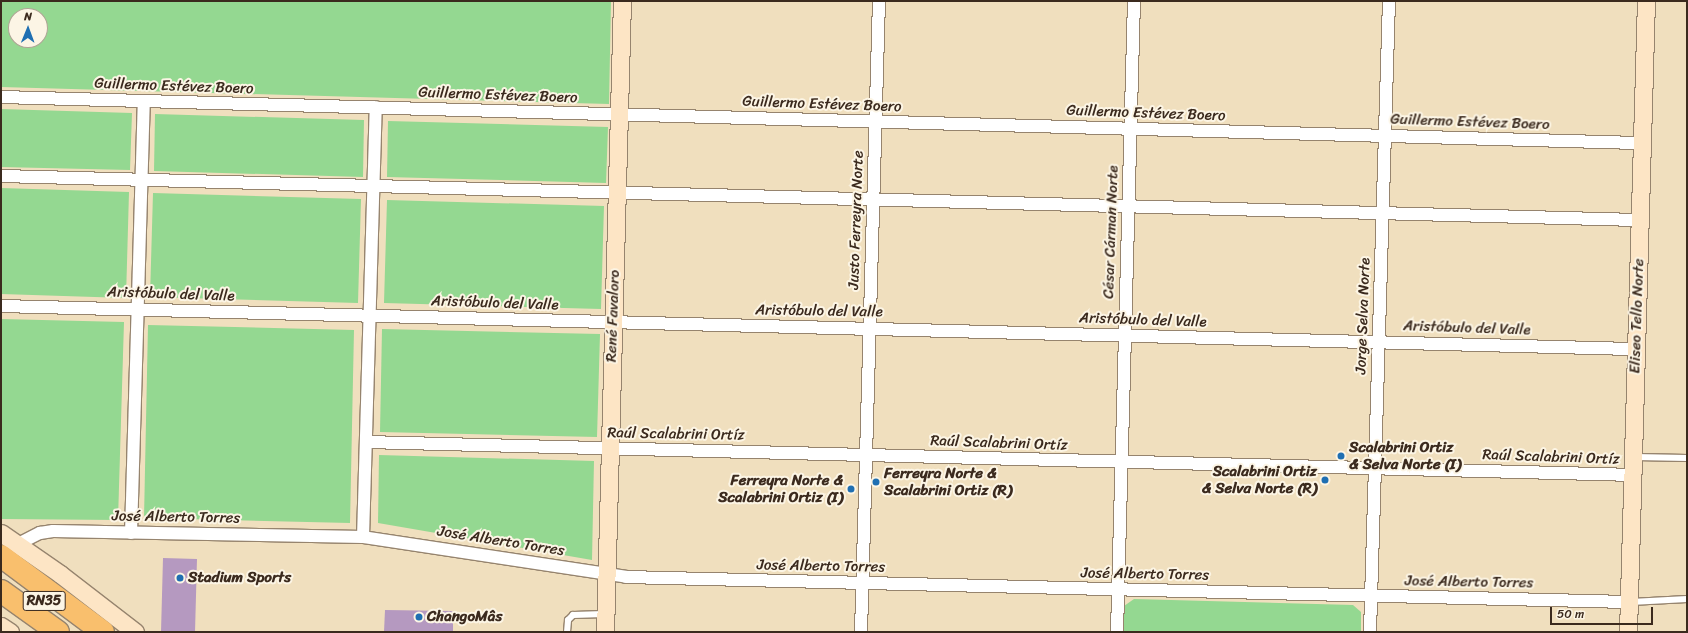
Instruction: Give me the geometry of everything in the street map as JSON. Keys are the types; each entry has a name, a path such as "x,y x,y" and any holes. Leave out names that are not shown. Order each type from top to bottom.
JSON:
{"highway":[{"path":"9,550 103,632"},
{"name":"RN35","path":"1,571 85,632"},
{"name":"RN35","path":"1,591 58,632"},
{"path":"1,606 39,632"}],"street":[{"name":"René Favaloro","path":"605,632 622,1"},
{"name":"Justo Ferreyra Norte","path":"861,632 879,1"},
{"name":"César Cárman Norte","path":"1117,632 1134,1"},
{"name":"Jorge Selva Norte","path":"1370,632 1388,1"},
{"name":"Eliseo Tello Norte","path":"1628,632 1646,1"},
{"name":"Guillermo Estévez Boero","path":"1,97 1642,142"},
{"path":"131,533 144,101"},
{"path":"363,537 376,107"},
{"path":"1,176 1640,220"},
{"name":"Aristóbulo del Valle","path":"1,306 1636,349"},
{"name":"Raúl Scalabrini Ortíz","path":"366,442 1632,475"},
{"name":"José Alberto Torres","path":"9,550 46,532 363,537 606,575 862,583 1629,602"},
{"path":"1,533 9,550 135,632"}],"lane":[{"path":"1633,457 1687,458"},
{"path":"1629,602 1687,599"},
{"path":"567,632 568,620 573,615 606,614"}],"green space":[{"path":"1,1 611,1 609,104 1,87"},
{"path":"1,109 132,113 130,170 1,167"},
{"path":"155,114 364,120 363,177 154,171"},
{"path":"388,121 608,127 606,183 387,177"},
{"path":"1,188 129,192 126,298 1,294"},
{"path":"153,193 361,199 358,303 150,297"},
{"path":"387,200 604,206 601,309 384,303"},
{"path":"1,319 124,322 118,520 1,519"},
{"path":"148,325 354,330 350,523 144,518"},
{"path":"382,329 600,334 597,437 380,432"},
{"path":"379,455 594,461 592,560 378,523"},
{"path":"1134,599 1353,605 1361,612 1361,632 1123,632 1124,606"}],"building":[{"name":"Stadium Sports","path":"163,558 197,559 195,632 161,632"},
{"name":"ChangoMâs","path":"385,610 453,611 453,632 384,632"}],"place":[{"name":"Scalabrini Ortiz & Selva Norte (I)","path":"1341,456"},
{"name":"Scalabrini Ortiz & Selva Norte (R)","path":"1325,480"},
{"name":"Ferreyra Norte & Scalabrini Ortiz (R)","path":"876,482"},
{"name":"Ferreyra Norte & Scalabrini Ortiz (I)","path":"851,489"},
{"name":"Stadium Sports","path":"180,578"},
{"name":"ChangoMâs","path":"419,617"}]}
